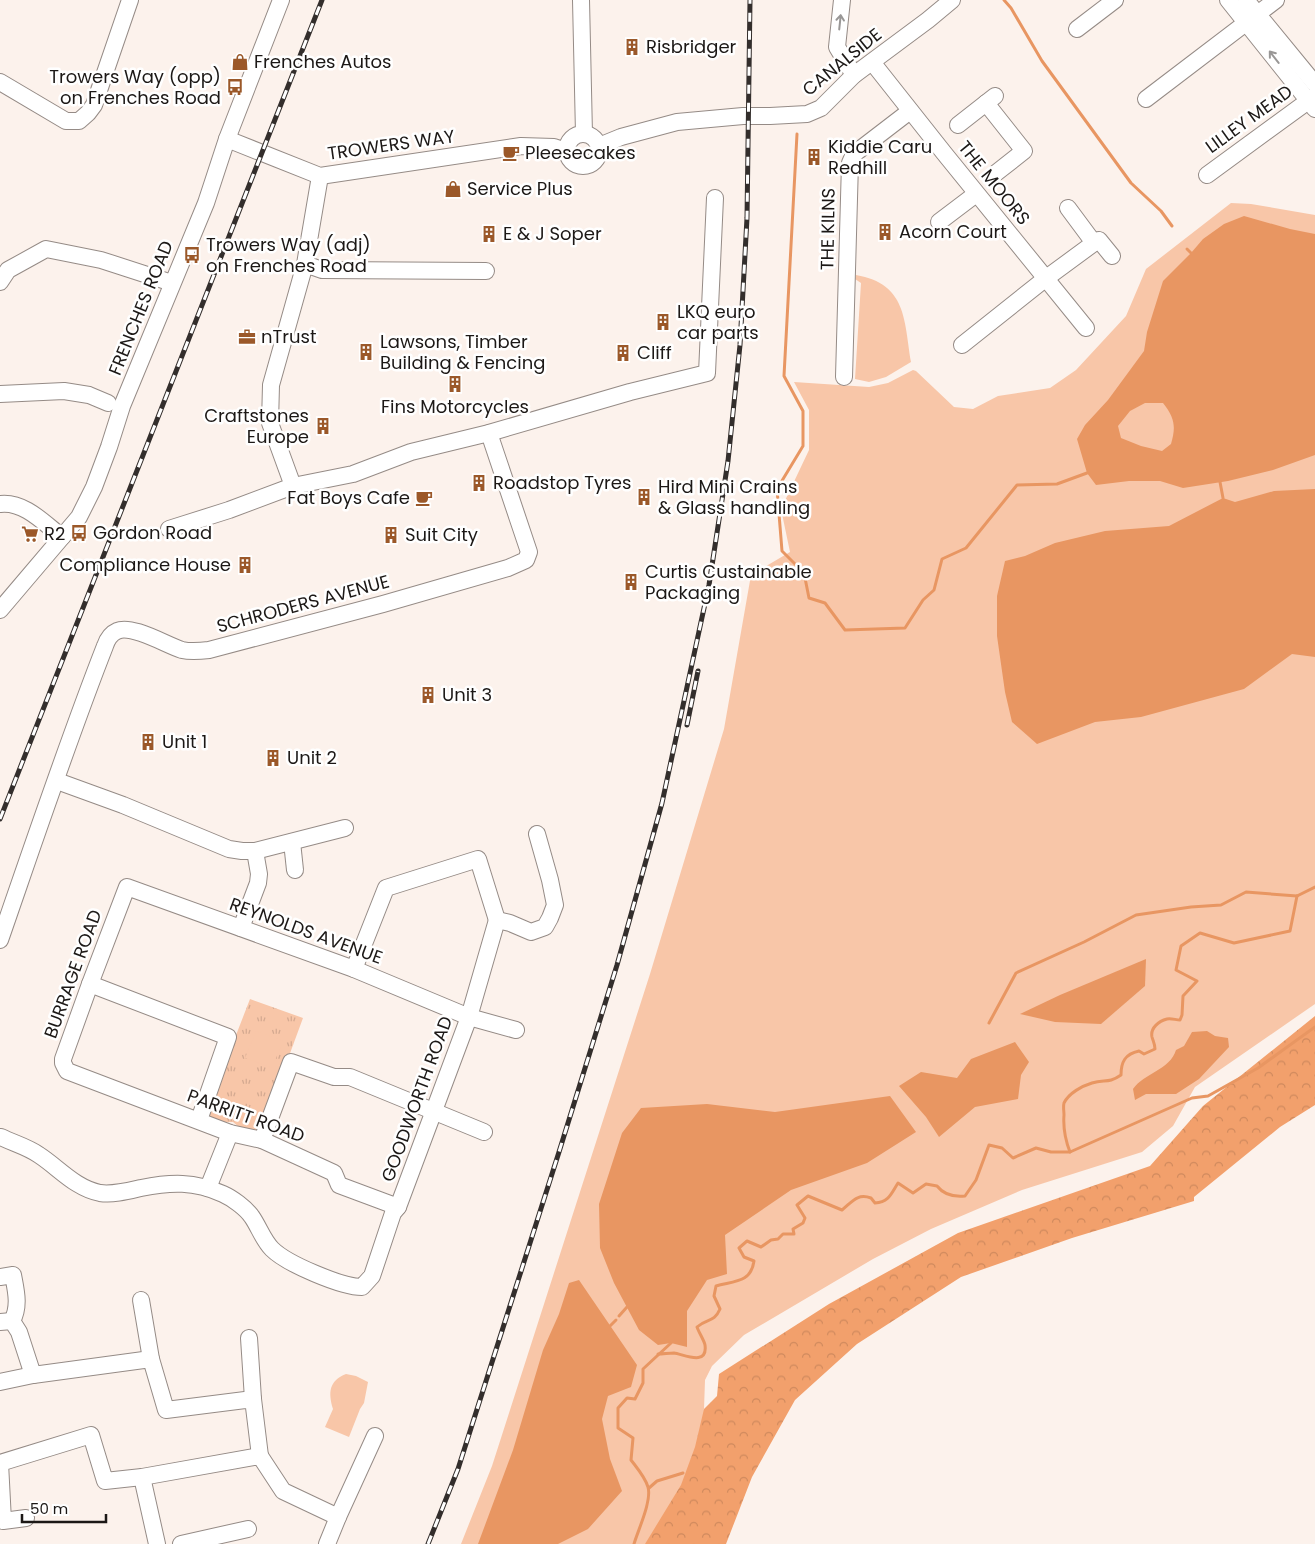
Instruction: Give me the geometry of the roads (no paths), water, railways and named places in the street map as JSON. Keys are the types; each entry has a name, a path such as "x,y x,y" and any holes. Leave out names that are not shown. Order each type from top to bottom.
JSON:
{"street":[{"path":"0,82 66,121 79,121 94,106 130,0"},
{"name":"FRENCHES ROAD","path":"0,610 79,517 94,488 110,447 122,406 206,203 228,139 281,0"},
{"path":"581,0 580,32 584,134"},
{"path":"842,0 837,46 854,75"},
{"name":"CANALSIDE","path":"599,146 677,122 743,116 807,114 821,108 854,75 952,0"},
{"path":"1077,29 1115,0"},
{"path":"1228,0 1252,18 1315,84"},
{"path":"1246,0 1252,18 1313,102"},
{"path":"1146,99 1276,0"},
{"name":"THE MOORS","path":"872,62 1086,328"},
{"path":"935,142 991,100 1024,151 992,176 940,222"},
{"name":"LILLEY MEAD","path":"1207,175 1313,102"},
{"name":"THE KILNS","path":"844,377 850,163 854,154 910,111"},
{"path":"584,134 591,136 599,146 599,152 595,162 585,167 579,167 572,163 566,150 570,140 584,134"},
{"name":"TROWERS WAY","path":"228,139 320,176 521,146 554,147 566,150"},
{"path":"293,486 270,423 271,385 305,264 320,176"},
{"path":"169,529 229,510 293,486 353,474 412,452 489,433 630,392 707,373 715,198"},
{"path":"1068,208 1094,243"},
{"path":"962,345 1045,279 1099,240 1112,256"},
{"path":"0,282 8,270 46,249 100,260 172,283"},
{"path":"305,264 322,270 486,271"},
{"path":"0,389 64,391 89,395 108,402"},
{"name":"SCHRODERS AVENUE","path":"56,781 71,733 104,646 111,635 117,631 127,629 184,650 209,650 383,604 508,568 526,560 529,552 489,433"},
{"path":"0,504 9,503 23,508 62,537"},
{"path":"0,940 56,781 229,849 255,851 345,828"},
{"path":"354,969 386,888 478,859 503,922 530,932 545,927 555,905 537,834"},
{"path":"292,842 295,870"},
{"path":"241,928 258,883 259,874 255,851"},
{"name":"REYNOLDS AVENUE","path":"127,887 354,969 469,1017 516,1030"},
{"name":"BURRAGE ROAD","path":"71,1074 65,1067 63,1059 127,887"},
{"name":"GOODWORTH ROAD","path":"208,1188 224,1194 252,1215 272,1249 285,1259 332,1280 353,1287 362,1287 372,1276 503,922"},
{"path":"90,984 228,1038 199,1120"},
{"path":"262,1140 291,1062 334,1077 350,1077 484,1132"},
{"name":"PARRITT ROAD","path":"71,1074 230,1133 262,1140 334,1174 339,1185 398,1207"},
{"path":"0,1137 38,1154 83,1187 100,1193 118,1193 152,1186 184,1183 208,1188 230,1133"},
{"path":"0,1277 13,1275 17,1296 17,1313 6,1321 19,1332 33,1375"},
{"path":"141,1300 151,1359 166,1410 253,1399"},
{"path":"249,1338 253,1399 260,1456 284,1491 338,1517"},
{"path":"0,1382 33,1375 151,1359"},
{"path":"26,1518 3,1521 0,1463 91,1435 105,1481 142,1477 260,1456"},
{"path":"328,1544 338,1517 375,1436"},
{"path":"142,1477 157,1544"},
{"path":"190,1543 248,1529"}],"waterway":[{"path":"1004,0 1011,8 1042,61 1131,183 1161,211 1172,226"},
{"path":"797,134 784,376 803,411 803,446 777,489 782,551 804,573 809,598 825,603 845,630 905,628 923,600 934,590 942,559 966,548 1017,485 1057,484 1087,473"},
{"path":"1187,249 1191,253"},
{"path":"1220,482 1223,498"},
{"path":"1297,896 1315,887"},
{"path":"989,1023 1016,973 1084,942 1136,915 1191,907 1221,905 1246,892 1297,896"},
{"path":"1070,1152 1064,1124 1064,1103 1066,1099 1084,1086 1110,1080 1121,1075 1123,1062 1127,1056 1134,1052 1139,1051 1144,1054 1155,1049 1152,1031 1156,1025 1167,1019 1180,1020 1183,996 1197,981 1176,970 1181,946 1200,933 1234,943 1290,931 1297,896"},
{"path":"658,1354 674,1353 694,1358 703,1356 705,1345 697,1327 713,1318 720,1309 714,1296 716,1286 741,1280 752,1268 754,1261 744,1257 739,1248 747,1241 761,1247 771,1240 778,1239 783,1234 794,1234 793,1229 803,1223 805,1218 797,1205 808,1196 842,1210 858,1197 871,1198 875,1203 884,1201 898,1183 913,1193 926,1184 937,1186 943,1192 950,1195 965,1196 976,1180 989,1145 1002,1148 1013,1158 1036,1148 1051,1152 1070,1152 1192,1098 1208,1096 1258,1068 1315,1027"},
{"path":"619,1316 627,1307"},
{"path":"610,1326 616,1320"},
{"path":"634,1544 649,1493 645,1480 631,1460 633,1438 618,1428 618,1408 627,1398 635,1399 643,1383 643,1369 671,1343"},
{"path":"649,1488 657,1481 683,1473"}],"railway":[{"path":"0,819 322,0"},
{"path":"428,1544 458,1469 617,965 662,803 709,585 728,461 740,345 747,218 750,0"},
{"path":"687,725 698,671"}],"place":[{"name":"Risbridger","path":"632,47"},
{"name":"Frenches Autos","path":"240,62"},
{"name":"Trowers Way (opp) on Frenches Road","path":"235,87"},
{"name":"Pleesecakes","path":"511,153"},
{"name":"Kiddie Caru Redhill","path":"814,157"},
{"name":"Service Plus","path":"453,189"},
{"name":"Acorn Court","path":"885,232"},
{"name":"E & J Soper","path":"489,234"},
{"name":"Trowers Way (adj) on Frenches Road","path":"192,255"},
{"name":"LKQ euro car parts","path":"663,322"},
{"name":"nTrust","path":"247,337"},
{"name":"Lawsons, Timber Building & Fencing","path":"366,352"},
{"name":"Cliff","path":"623,353"},
{"name":"Fins Motorcycles","path":"455,384"},
{"name":"Craftstones Europe","path":"323,426"},
{"name":"Roadstop Tyres","path":"479,483"},
{"name":"Hird Mini Crains & Glass handling","path":"644,497"},
{"name":"Fat Boys Cafe","path":"424,498"},
{"name":"Gordon Road","path":"79,533"},
{"name":"R2","path":"30,534"},
{"name":"Suit City","path":"391,535"},
{"name":"Compliance House","path":"245,565"},
{"name":"Curtis Custainable Packaging","path":"631,582"},
{"name":"Unit 3","path":"428,695"},
{"name":"Unit 1","path":"148,742"},
{"name":"Unit 2","path":"273,758"}]}
